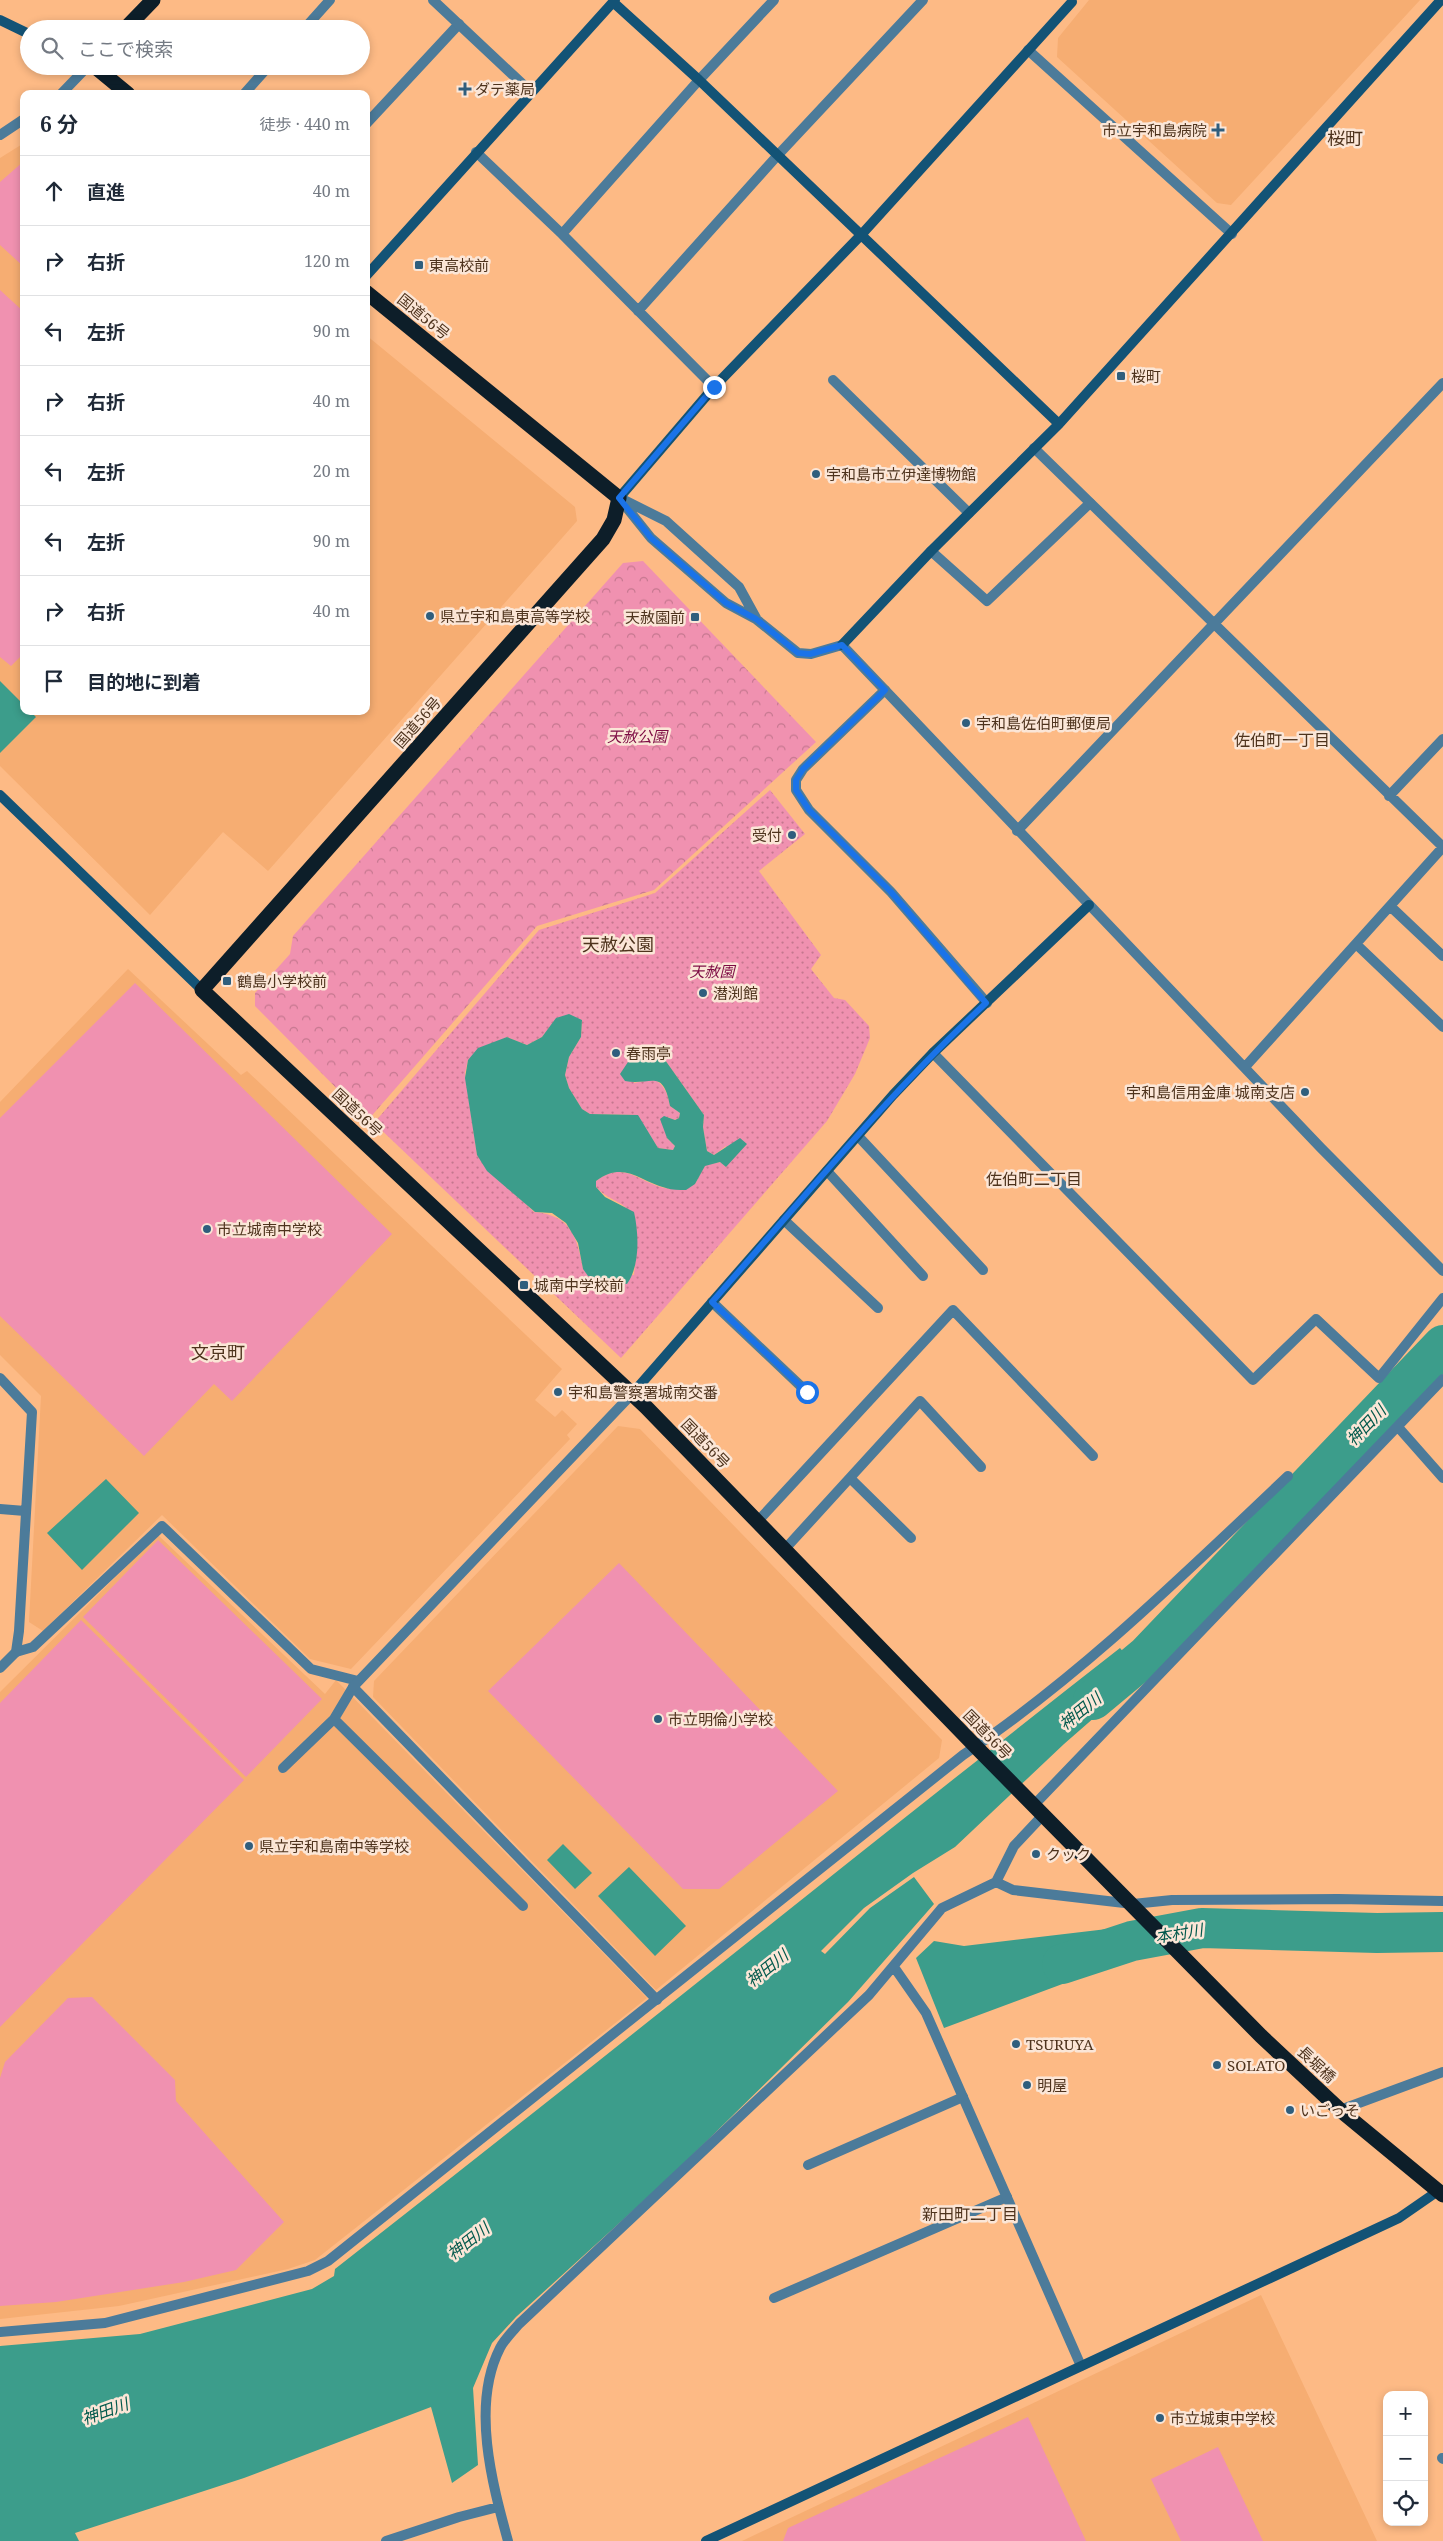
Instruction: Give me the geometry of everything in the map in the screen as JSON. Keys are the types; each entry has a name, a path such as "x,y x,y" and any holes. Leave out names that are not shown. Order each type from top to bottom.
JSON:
{"highway":[{"path":"134,20 153,0"},
{"path":"105,75 123,90"},
{"name":"国道56号","path":"370,295 619,498 614,520 603,539 202,990 632,1394 1176,1949"},
{"name":"長堀橋","path":"1176,1949 1261,2036 1340,2110 1441,2193"}],"street":[{"path":"312,20 330,0"},
{"path":"433,0 531,92"},
{"path":"562,234 699,80 774,0"},
{"path":"638,311 777,156 923,0"},
{"path":"619,498 651,538 726,603 756,619 798,653 810,654 842,645 931,551 1059,424 1441,0"},
{"path":"370,271 614,1 862,234 1059,424"},
{"path":"619,498 714,387 862,234 1072,1"},
{"path":"0,20 20,30"},
{"path":"370,120 459,24"},
{"path":"1028,50 1232,234"},
{"path":"65,90 79,75"},
{"path":"248,90 261,75"},
{"path":"0,135 20,122"},
{"path":"476,152 562,234 714,387"},
{"path":"833,380 969,513"},
{"path":"1017,831 1443,383"},
{"path":"1034,448 1443,847 1245,1067"},
{"path":"619,498 666,521 738,587 756,619"},
{"path":"931,551 987,601 1090,503"},
{"path":"842,645 1017,831 1328,1155 1443,1271"},
{"path":"885,690 803,769 796,780 796,790 826,829 891,892 986,1003"},
{"path":"1389,796 1443,739"},
{"path":"0,795 150,943 202,990"},
{"path":"284,1768 334,1719 355,1684 632,1394 932,1053 1089,905"},
{"path":"1390,906 1443,956"},
{"path":"1356,944 1443,1027"},
{"path":"932,1053 1253,1380 1316,1319 1379,1378 1443,1298"},
{"path":"858,1136 983,1270"},
{"path":"827,1171 923,1276"},
{"path":"784,1220 878,1308"},
{"path":"712,1302 807,1392"},
{"path":"758,1521 953,1310 1093,1456"},
{"path":"0,1378 32,1412 19,1631 16,1652"},
{"path":"508,2541 498,2507 484,2407 492,2369 500,2347 518,2324 869,1995 942,1908 996,1882 1035,1806 1443,1379"},
{"path":"785,1549 920,1402 981,1467"},
{"path":"1398,1427 1443,1478"},
{"path":"0,2332 105,2323 308,2271 321,2264 979,1750 1139,1617 1288,1476"},
{"path":"850,1478 911,1538"},
{"path":"0,1509 25,1511"},
{"path":"0,1668 16,1652 32,1647 162,1526 311,1669 355,1684 657,2000"},
{"path":"334,1719 522,1906"},
{"path":"996,1882 1013,1890 1133,1904 1172,1900 1338,1899 1443,1901"},
{"path":"894,1967 926,2012 1081,2366"},
{"path":"1340,2110 1443,2072"},
{"path":"808,2165 963,2097"},
{"path":"706,2541 1399,2218 1441,2193"},
{"path":"774,2298 1007,2197"},
{"path":"386,2541 459,2517 498,2507"}],"shaded area":[{"name":"市立宇和島病院","path":"1089,0 1420,0 1231,205 1217,203 1057,57 1058,38"},
{"name":"県立宇和島東高等学校","path":"20,146 20,715 370,715 370,338 575,507 577,521 268,871 223,832 150,915 0,766 0,158"},
{"name":"市立城南中学校","path":"128,969 241,1075 247,1071 562,1369 535,1400 555,1417 562,1410 577,1424 567,1435 570,1439 351,1669 310,1659 162,1515 43,1631 29,1622 41,1396 0,1355 0,1102"},
{"name":"市立明倫小学校","path":"618,1426 640,1429 942,1740 939,1758 656,1990 373,1697 374,1681"},
{"name":"県立宇和島南中等学校","path":"158,1535 325,1694 336,1680 647,1998 315,2260 288,2269 119,2306 0,2319 0,1692"},
{"name":"市立城東中学校","path":"1261,2295 1377,2541 742,2541"}],"green space":[{"path":"20,164 20,263 0,245 0,182"},
{"path":"0,290 20,308 20,657 11,666 0,657"},
{"name":"天赦公園","path":"643,561 816,742 654,890 537,926 368,1120 255,1006 255,993 290,954 293,936 623,563"},
{"name":"天赦園","path":"770,790 805,834 759,871 821,955 811,969 834,998 845,1000 869,1026 870,1038 855,1074 827,1121 621,1358 374,1123 539,930 655,893","holes":["557,1018 582,1020 581,1037 569,1057 565,1075 569,1088 582,1109 590,1114 637,1115 658,1148 673,1150 675,1146 667,1138 668,1117 674,1120 679,1118 680,1113 670,1106 661,1084 654,1079 634,1083 637,1047 658,1050 704,1115 703,1127 707,1151 714,1155 726,1146 726,1167 721,1162 705,1165 695,1184 664,1188 622,1172 614,1172 596,1181 596,1187 625,1207 634,1222 637,1239 634,1275 583,1269 575,1238 564,1223 546,1214 534,1212 477,1155 465,1073 468,1060 507,1037 527,1045 542,1037"]},
{"path":"135,983 392,1234 232,1401 214,1384 144,1456 0,1316 0,1118"},
{"path":"158,1540 322,1699 246,1777 83,1617"},
{"path":"619,1563 838,1791 719,1889 683,1889 488,1691"},
{"path":"81,1620 244,1780 0,2027 0,1703"},
{"path":"92,1997 175,2080 176,2101 284,2222 236,2270 184,2282 56,2302 0,2306 0,2078 5,2062 68,1998"},
{"path":"1028,2417 1086,2541 783,2541 788,2528"},
{"path":"1218,2447 1263,2541 1181,2541 1151,2479"}],"water":[{"path":"0,681 20,701 20,715 34,715 36,717 0,753"},
{"path":"569,1014 582,1020 581,1037 569,1057 565,1075 569,1088 582,1109 590,1114 638,1115 658,1148 673,1150 675,1146 667,1138 660,1119 664,1116 675,1120 679,1118 680,1113 670,1106 664,1086 660,1082 655,1081 625,1081 620,1074 638,1047 658,1050 704,1115 703,1127 707,1151 714,1155 740,1138 747,1144 726,1167 720,1162 705,1166 695,1184 686,1190 668,1189 623,1172 606,1175 596,1181 596,1187 605,1197 634,1212 637,1230 637,1250 634,1268 627,1284 588,1276 583,1269 578,1243 566,1223 552,1213 535,1212 487,1171 477,1155 465,1078 468,1060 478,1048 507,1037 527,1045 542,1037 556,1018"},
{"path":"106,1479 139,1513 82,1570 47,1533"},
{"path":"1120,1648 1143,1675 1064,1744 955,1847 913,1873 864,1908 821,1951 825,1954 870,1908 914,1877 934,1904 848,2002 670,2177 516,2317 492,2343 473,2388 478,2465 452,2483 431,2407 244,2478 75,2533 79,2541 0,2541 0,2346 140,2334 312,2289 334,2276 335,2269"},
{"path":"563,1844 592,1873 575,1889 547,1860"},
{"path":"629,1867 686,1926 655,1956 598,1896"},
{"path":"1107,1929 1119,1963 944,2028 916,1958 934,1941 964,1946"}],"waterway":[{"name":"神田川","path":"1093,1700 1147,1655 1443,1345"},
{"name":"本村川","path":"1062,1964 1132,1941 1202,1928 1377,1933 1443,1932"}],"place":[{"name":"ダテ薬局","path":"465,89"},
{"name":"市立宇和島病院","path":"1218,130"},
{"name":"東高校前","path":"419,265"},
{"name":"桜町","path":"1121,376"},
{"name":"宇和島市立伊達博物館","path":"816,474"},
{"name":"県立宇和島東高等学校","path":"430,616"},
{"name":"天赦園前","path":"695,617"},
{"name":"宇和島佐伯町郵便局","path":"966,723"},
{"name":"受付","path":"792,835"},
{"name":"鶴島小学校前","path":"227,981"},
{"name":"潜渕館","path":"703,993"},
{"name":"春雨亭","path":"616,1053"},
{"name":"宇和島信用金庫 城南支店","path":"1305,1092"},
{"name":"市立城南中学校","path":"207,1229"},
{"name":"城南中学校前","path":"524,1285"},
{"name":"宇和島警察署城南交番","path":"558,1392"},
{"name":"市立明倫小学校","path":"658,1719"},
{"name":"県立宇和島南中等学校","path":"249,1846"},
{"name":"クック","path":"1036,1854"},
{"name":"TSURUYA","path":"1016,2044"},
{"name":"SOLATO","path":"1217,2065"},
{"name":"明屋","path":"1027,2085"},
{"name":"いごっそ","path":"1290,2110"},
{"name":"市立城東中学校","path":"1160,2418"}],"district":[{"name":"桜町","path":"1345,138"},
{"name":"佐伯町一丁目","path":"1282,740"},
{"name":"天赦公園","path":"618,944"},
{"name":"佐伯町二丁目","path":"1034,1179"},
{"name":"文京町","path":"218,1352"},
{"name":"新田町二丁目","path":"970,2214"}],"route":[{"path":"714,387 619,498 651,538 726,603 756,619 798,653 810,654 842,645 885,690 803,769 796,780 796,790 809,810 891,892 986,1003 932,1053 893,1095 712,1302 807,1392"}]}
